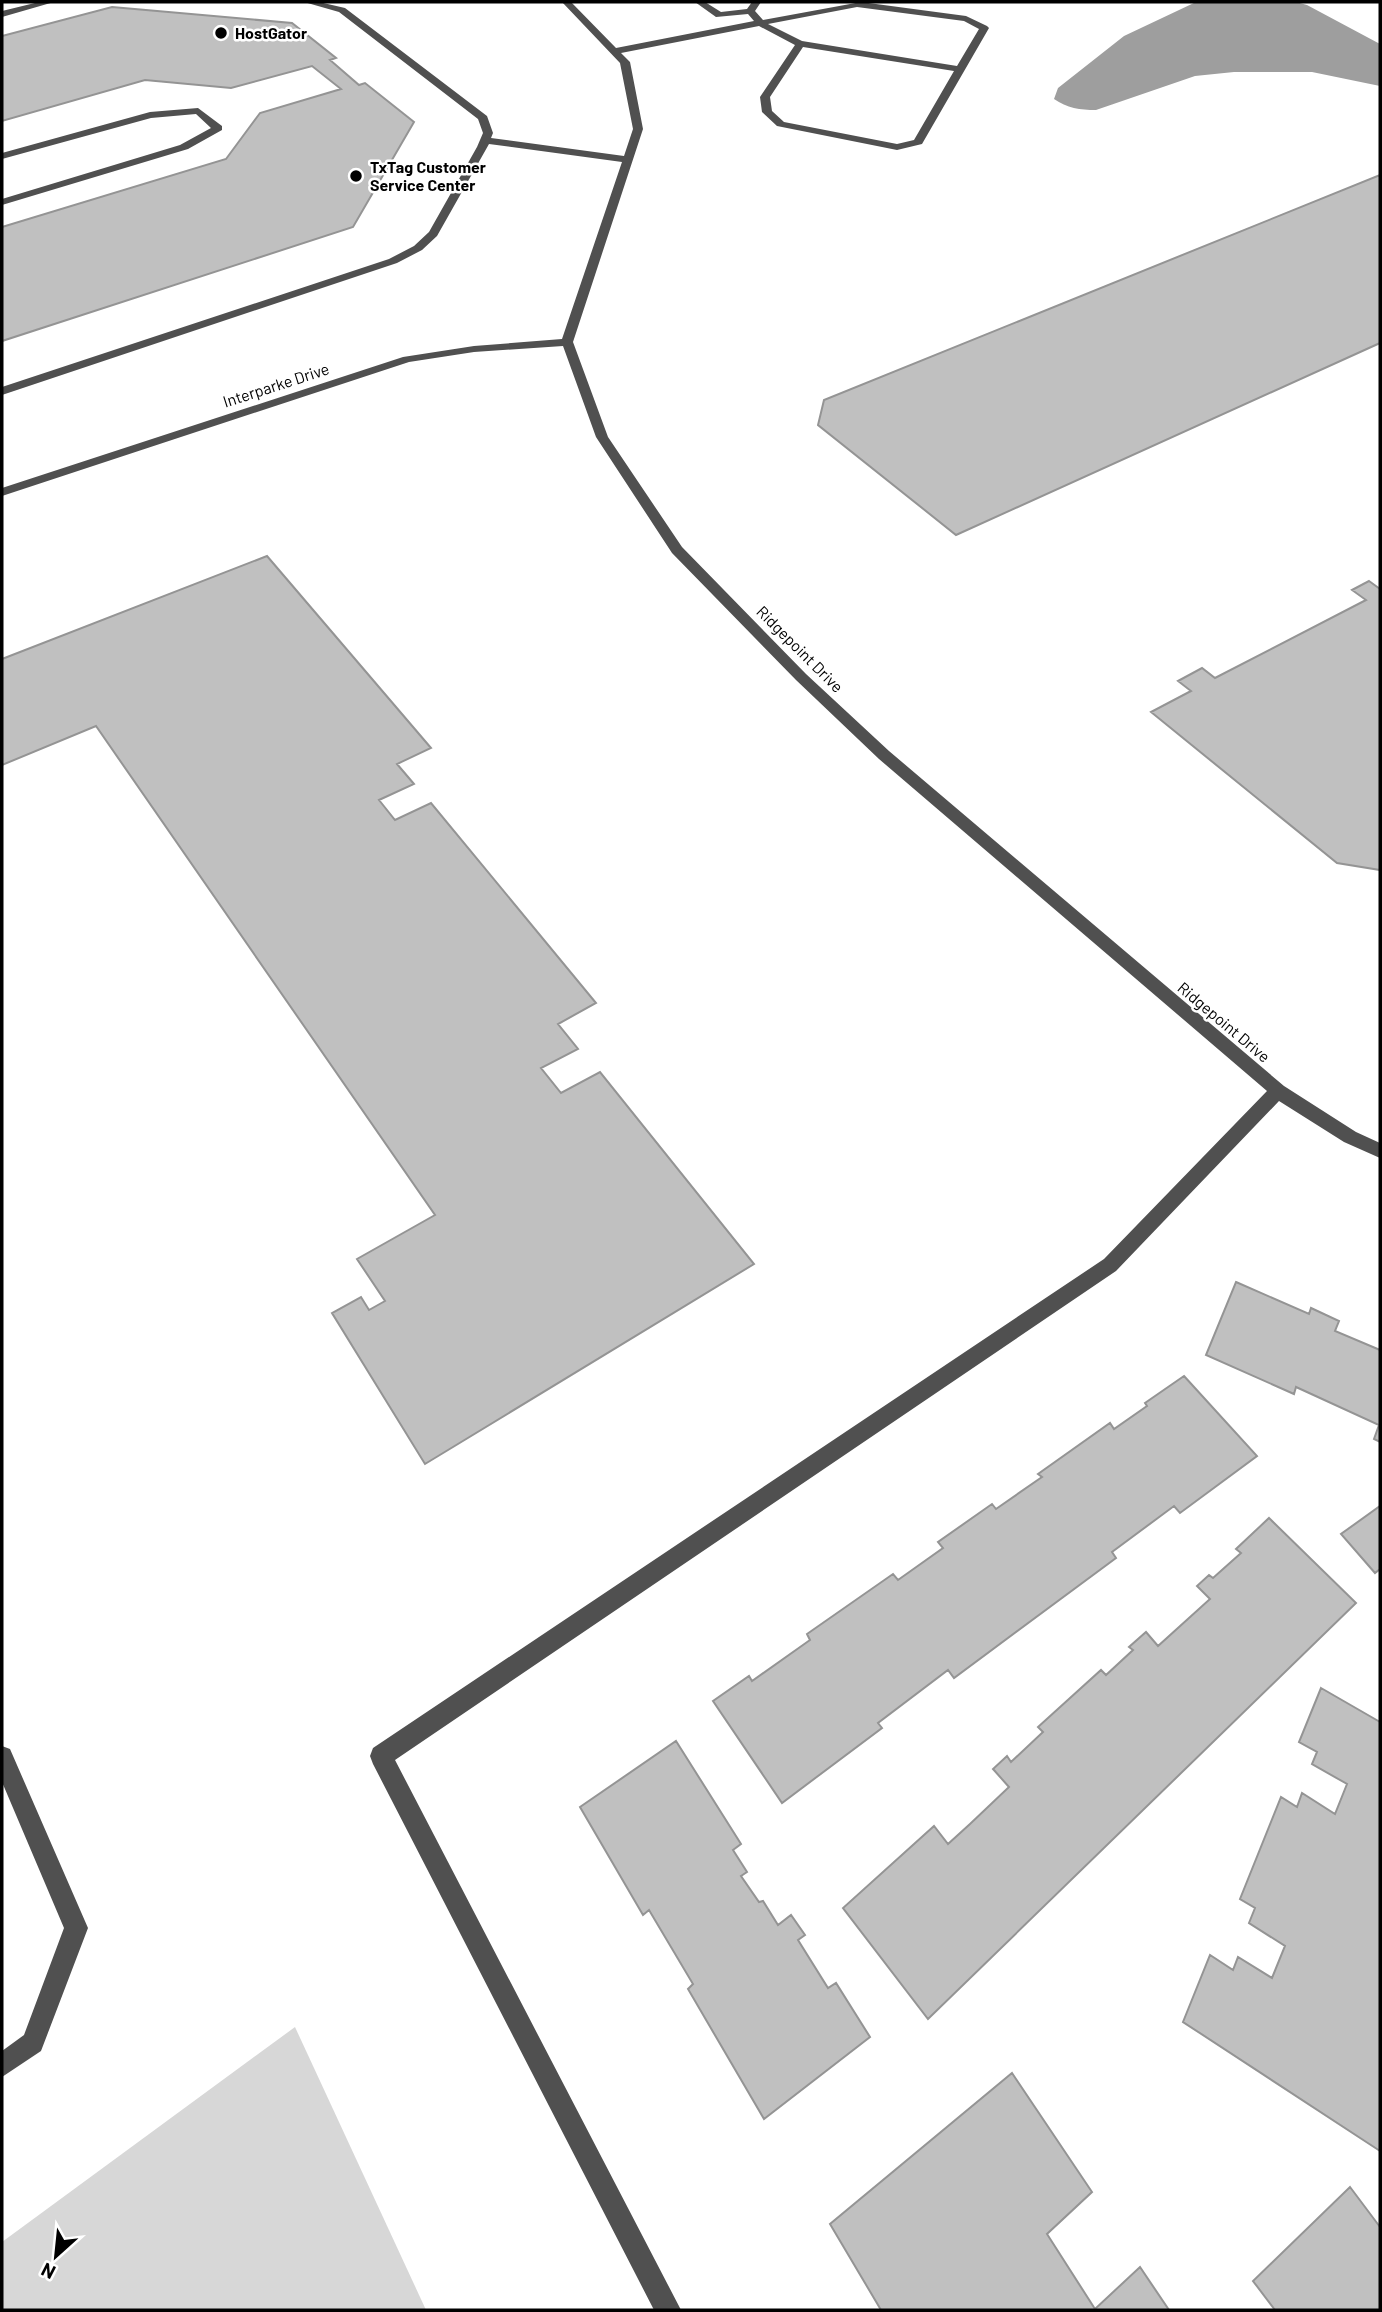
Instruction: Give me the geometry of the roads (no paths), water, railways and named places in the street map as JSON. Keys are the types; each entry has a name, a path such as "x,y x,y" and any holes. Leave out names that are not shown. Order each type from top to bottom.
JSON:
{"street":[{"path":"2,14 49,2"},
{"path":"2,391 393,261 418,247 433,233 485,140 488,133 483,118 342,10 308,2"},
{"path":"566,2 625,62 638,129 568,342"},
{"path":"699,2 719,15 750,11 757,2"},
{"path":"615,51 858,3 965,19 984,28 918,142 897,147 781,124 767,112 765,97 800,44"},
{"path":"750,11 761,24 777,35 800,44 960,69"},
{"path":"2,156 150,115 198,111 218,128 184,147 2,202"},
{"path":"485,140 627,160"},
{"name":"Interparke Drive","path":"2,492 407,359 474,349 568,342"},
{"name":"Ridgepoint Drive","path":"568,342 602,437 677,550 801,677 884,755 1278,1091 1350,1137 1380,1151"},
{"path":"668,2310 381,1756 1110,1265 1278,1091"},
{"path":"2,1757 76,1928 33,2043 2,2065"}],"place":[{"name":"HostGator","path":"221,33"},
{"name":"TxTag Customer Service Center","path":"356,176"}]}
